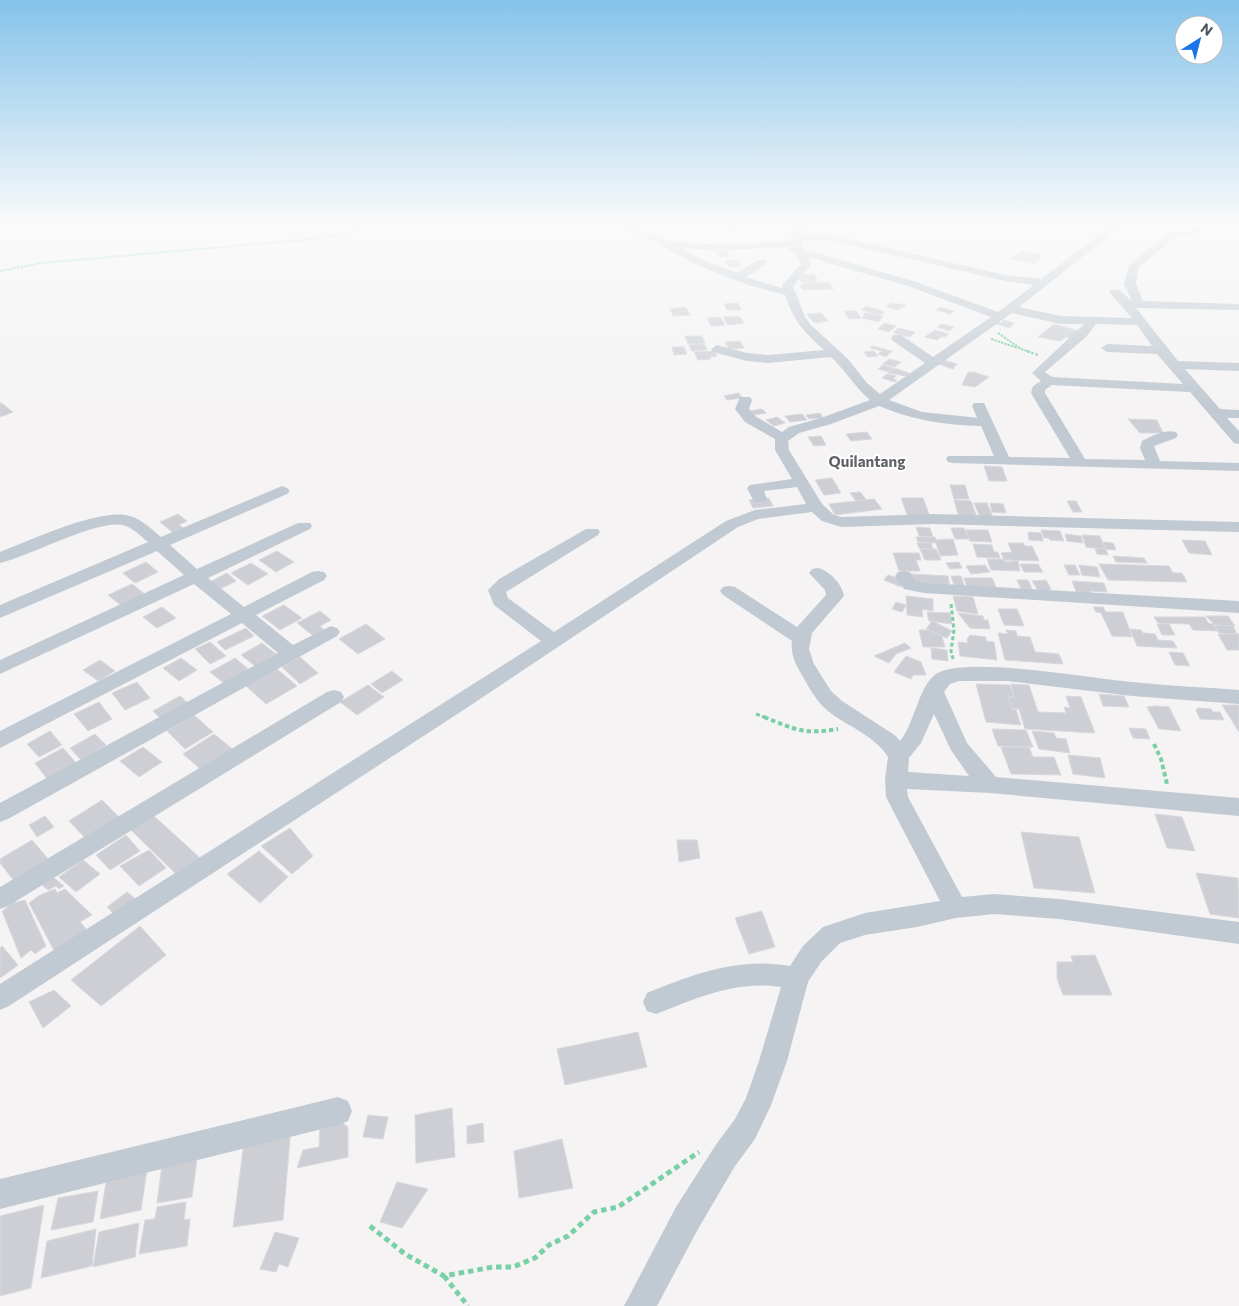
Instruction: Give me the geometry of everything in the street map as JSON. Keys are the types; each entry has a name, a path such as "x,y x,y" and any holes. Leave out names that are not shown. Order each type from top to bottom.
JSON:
{"street":[{"path":"767,286 789,293"},
{"path":"787,286 799,317 832,353 844,362 866,390 879,401 917,417 940,421 986,422"},
{"path":"917,286 998,316"},
{"path":"1040,286 879,401 826,421 794,430 783,438 781,441 782,450 816,507 828,518 841,522 933,519 1239,528"},
{"path":"1130,286 1132,304 1140,322 1161,350 1239,440"},
{"path":"1115,292 1132,304 1239,307"},
{"path":"1010,309 1042,318 1092,322 1140,322"},
{"path":"1092,322 1082,334 1038,373 1049,381 1194,388"},
{"path":"897,338 934,363"},
{"path":"1107,348 1161,350"},
{"path":"717,349 768,359 832,353"},
{"path":"1175,365 1239,368"},
{"path":"1049,381 1038,388 1038,393 1080,464"},
{"path":"745,400 742,408 750,419 783,438"},
{"path":"978,406 1004,461"},
{"path":"1216,413 1239,414"},
{"path":"1154,465 1147,444 1156,439 1171,436"},
{"path":"953,459 1239,467"},
{"path":"758,499 755,488 802,482"},
{"path":"0,612 282,491"},
{"path":"0,998 668,568 732,524 754,514 816,507"},
{"path":"0,558 102,520 125,520 139,526 196,577 291,653"},
{"path":"0,668 304,526"},
{"path":"553,641 500,601 497,594 498,590 505,583 592,532"},
{"path":"818,573 834,588 835,596 810,621 803,631 800,649 805,664 824,696 835,706 889,741 897,768 898,797 956,908"},
{"path":"0,740 318,576"},
{"path":"904,576 907,582 915,586 947,590 1239,607"},
{"path":"729,591 801,638"},
{"path":"0,813 331,632"},
{"path":"897,768 914,738 934,691 943,679 958,674 1007,674 1132,689 1239,697"},
{"path":"934,691 958,745 966,758 990,785"},
{"path":"0,899 334,697"},
{"path":"897,768 990,785 1239,807"},
{"path":"640,1306 688,1218 725,1156 745,1129 757,1105 773,1061 796,978 812,954 832,935 865,924 956,908 994,904 1059,909 1239,933"},
{"path":"656,1002 694,987 730,976 764,974 796,978"},
{"path":"0,1194 338,1110"}],"path":[{"path":"978,331 1004,335 1021,349"},
{"path":"978,331 1053,360"},
{"path":"947,590 953,611 954,630 951,651 958,674"},
{"path":"756,714 804,732 814,733 865,725"},
{"path":"1154,744 1161,759 1163,775 1173,800"},
{"path":"444,1276 493,1266 513,1267 535,1258 548,1245 568,1236 594,1212 618,1207 703,1149"},
{"path":"370,1226 405,1254 444,1276 468,1306"}],"building":[{"path":"799,286 832,286 834,289 803,290"},
{"path":"738,303 741,310 727,310 724,304"},
{"path":"891,303 906,305 898,310 886,307"},
{"path":"686,307 690,315 673,316 670,309"},
{"path":"865,307 885,312 880,315 861,310"},
{"path":"940,307 954,311 950,314 936,310"},
{"path":"844,311 856,311 861,318 849,319"},
{"path":"821,313 828,321 814,323 807,314"},
{"path":"865,313 883,316 879,322 862,318"},
{"path":"739,316 744,323 728,325 723,317"},
{"path":"720,317 725,325 711,326 707,318"},
{"path":"1004,320 1014,323 1010,328 993,323 995,321 1001,323"},
{"path":"884,323 896,326 889,332 878,329"},
{"path":"942,324 954,327 949,331 937,327"},
{"path":"1054,324 1082,332 1074,339 1066,337 1060,341 1038,337"},
{"path":"898,328 915,332 910,337 893,333"},
{"path":"935,330 949,334 945,337 931,333"},
{"path":"930,333 942,336 937,340 925,337"},
{"path":"685,336 702,336 705,343 688,344"},
{"path":"740,341 744,348 729,349 725,342"},
{"path":"704,344 707,350 692,351 689,345"},
{"path":"872,346 892,351 886,357 878,354 882,351 870,348"},
{"path":"672,347 684,347 687,354 674,355"},
{"path":"714,351 717,356 710,357 711,359 698,360 694,352"},
{"path":"874,351 878,356 868,357 864,352"},
{"path":"889,359 901,362 895,367 883,364"},
{"path":"943,360 957,364 953,369 938,364"},
{"path":"883,365 893,368 889,372 878,369"},
{"path":"894,368 909,373 906,376 888,373"},
{"path":"968,372 989,377 975,387 962,385"},
{"path":"887,374 896,376 893,379 897,380 895,382 882,378"},
{"path":"739,393 742,398 727,400 724,396"},
{"path":"1,403 13,412 0,417"},
{"path":"762,409 766,413 754,415 750,411"},
{"path":"820,413 823,418 809,419 806,415"},
{"path":"802,414 807,420 790,422 785,416"},
{"path":"777,417 785,423 774,426 766,420"},
{"path":"1128,419 1157,420 1163,433 1140,433"},
{"path":"867,432 872,439 851,441 846,434"},
{"path":"821,436 826,445 814,446 808,437"},
{"path":"984,466 1002,467 1007,481 989,481"},
{"path":"832,478 841,493 824,495 815,480"},
{"path":"950,485 965,485 969,499 954,499"},
{"path":"860,492 866,499 856,501 850,493"},
{"path":"769,498 773,506 753,508 749,500"},
{"path":"901,498 923,498 930,517 908,517"},
{"path":"874,499 882,509 835,515 829,504"},
{"path":"954,500 971,501 977,517 959,517"},
{"path":"1067,501 1076,501 1082,512 1073,512"},
{"path":"974,503 987,503 993,517 980,517"},
{"path":"990,503 1003,504 1006,513 992,512"},
{"path":"178,514 187,521 179,525 186,530 176,535 160,522"},
{"path":"916,527 930,528 933,537 919,536"},
{"path":"951,528 964,528 969,539 955,539"},
{"path":"966,530 988,530 992,542 970,541"},
{"path":"1041,530 1060,531 1064,541 1044,538"},
{"path":"1028,532 1041,533 1043,541 1029,540"},
{"path":"1065,534 1081,536 1083,543 1067,541"},
{"path":"1082,535 1100,536 1105,549 1086,547"},
{"path":"916,537 935,537 936,540 953,539 958,555 940,556 936,543 918,542"},
{"path":"1182,540 1205,541 1212,555 1189,553"},
{"path":"1103,542 1113,543 1116,550 1105,549"},
{"path":"917,543 931,543 933,549 920,549"},
{"path":"1008,543 1023,543 1025,546 1032,546 1039,561 1004,560 1001,553 1012,552"},
{"path":"973,544 992,545 994,552 998,552 1000,558 977,557"},
{"path":"1095,548 1106,549 1108,555 1097,554"},
{"path":"920,549 936,549 941,560 925,560"},
{"path":"277,551 294,562 276,572 259,560"},
{"path":"893,553 919,553 921,560 916,560 920,571 899,571"},
{"path":"1113,556 1144,558 1147,563 1116,562"},
{"path":"987,559 1002,559 1006,562 1018,561 1020,571 991,570"},
{"path":"146,562 158,572 135,583 123,573"},
{"path":"959,562 962,568 950,569 946,563"},
{"path":"251,563 268,574 248,585 231,573"},
{"path":"1020,564 1038,564 1043,572 1024,572"},
{"path":"1099,564 1169,566 1173,573 1182,573 1187,582 1108,580"},
{"path":"985,565 990,572 971,574 966,566"},
{"path":"1064,565 1075,565 1080,575 1069,575"},
{"path":"1079,565 1097,567 1100,577 1082,575"},
{"path":"227,573 236,581 220,589 210,582"},
{"path":"910,574 948,576 950,588 912,584"},
{"path":"888,575 903,580 901,587 884,580"},
{"path":"951,576 961,576 965,588 955,588"},
{"path":"964,578 992,578 996,587 967,587"},
{"path":"1017,580 1028,580 1032,589 1021,589"},
{"path":"1046,580 1051,589 1045,593 1039,592 1032,581"},
{"path":"1072,581 1104,583 1107,592 1090,591 1093,597 1078,596"},
{"path":"132,584 146,595 123,607 108,595"},
{"path":"906,596 933,599 933,611 922,609 923,617 907,615"},
{"path":"953,596 973,597 978,614 957,611"},
{"path":"896,602 906,605 902,612 892,609"},
{"path":"284,605 302,618 280,630 262,616"},
{"path":"162,607 176,618 157,628 143,617"},
{"path":"1093,607 1103,607 1106,612 1123,612 1132,637 1112,636 1101,613 1096,612"},
{"path":"998,609 1017,609 1024,626 1004,625"},
{"path":"320,611 331,620 320,626 327,632 316,638 297,623"},
{"path":"927,612 950,613 952,624 929,621"},
{"path":"958,613 983,616 984,620 988,620 990,629 970,628"},
{"path":"1206,616 1228,616 1235,626 1215,625"},
{"path":"1154,617 1205,617 1208,623 1213,624 1218,631 1193,630 1189,624 1158,623"},
{"path":"932,621 952,631 947,638 926,629"},
{"path":"366,624 385,639 358,654 339,639"},
{"path":"1157,624 1169,624 1175,635 1162,635"},
{"path":"1215,625 1233,626 1237,634 1219,633"},
{"path":"246,628 254,636 225,650 217,642"},
{"path":"1130,629 1155,634 1158,640 1173,641 1177,648 1137,646"},
{"path":"919,630 930,630 942,636 945,647 923,647"},
{"path":"1006,630 1016,631 1017,636 1030,637 1035,652 1059,654 1063,664 1005,660 998,633 1008,634"},
{"path":"1218,634 1239,634 1239,650 1227,650"},
{"path":"970,635 986,637 986,641 994,642 997,660 960,656 958,642 968,643 967,639"},
{"path":"210,642 226,656 210,664 195,649"},
{"path":"262,643 276,654 255,666 241,655"},
{"path":"905,643 911,648 896,654 889,663 874,656"},
{"path":"931,648 947,650 948,661 932,659"},
{"path":"1169,652 1183,653 1190,666 1175,665"},
{"path":"906,656 921,662 926,675 913,675 911,679 894,672"},
{"path":"300,657 318,673 300,684 282,667"},
{"path":"181,658 197,670 179,681 163,668"},
{"path":"235,658 252,672 227,686 210,672"},
{"path":"100,660 115,671 98,681 83,670"},
{"path":"277,669 297,686 266,704 246,686"},
{"path":"392,671 403,680 382,693 371,684"},
{"path":"137,682 150,698 125,710 112,693"},
{"path":"976,684 1010,685 1014,697 1008,697 1012,709 1016,710 1021,725 986,722"},
{"path":"1011,684 1029,685 1038,712 1066,713 1064,707 1070,708 1066,696 1081,697 1095,733 1025,729 1019,709 1012,709 1008,697 1014,697"},
{"path":"368,685 384,697 357,715 340,702"},
{"path":"1099,694 1124,696 1129,707 1103,706"},
{"path":"180,696 189,704 161,719 153,711"},
{"path":"99,702 112,719 88,731 74,714"},
{"path":"1222,705 1239,705 1239,732"},
{"path":"1147,707 1169,707 1181,731 1159,729"},
{"path":"1198,708 1220,712 1224,720 1200,719 1196,710"},
{"path":"194,715 213,732 185,749 167,731"},
{"path":"1129,728 1146,729 1150,739 1133,738"},
{"path":"992,729 1026,730 1033,747 998,746"},
{"path":"50,731 62,745 39,757 27,744"},
{"path":"1032,731 1054,733 1056,738 1066,739 1070,753 1039,749"},
{"path":"95,734 106,745 81,760 70,748"},
{"path":"214,734 236,752 205,773 183,754"},
{"path":"143,747 162,762 139,777 120,761"},
{"path":"1001,747 1029,747 1033,757 1054,757 1061,775 1011,774"},
{"path":"63,748 77,764 48,780 35,763"},
{"path":"1068,755 1100,758 1105,778 1073,774"},
{"path":"102,800 121,819 88,841 69,821"},
{"path":"1155,814 1182,817 1195,851 1167,848"},
{"path":"45,816 54,827 37,837 29,825"},
{"path":"154,816 200,858 177,875 131,830"},
{"path":"290,828 313,856 292,874 261,846"},
{"path":"1021,832 1079,837 1095,893 1034,888"},
{"path":"126,835 140,851 110,870 96,855"},
{"path":"32,840 49,860 15,882 0,863 0,859"},
{"path":"677,840 697,840 700,858 679,862"},
{"path":"149,850 166,868 139,886 120,866"},
{"path":"259,851 288,877 260,903 227,874"},
{"path":"83,860 100,874 76,892 59,877"},
{"path":"1196,873 1238,878 1239,918 1210,914"},
{"path":"53,877 64,886 59,889 56,886 48,890 42,885"},
{"path":"55,889 57,893 65,889 92,915 80,922 88,931 57,956 29,903 40,895"},
{"path":"127,892 139,902 118,918 107,907"},
{"path":"25,900 46,946 35,954 31,950 21,958 2,911 13,903"},
{"path":"762,911 775,947 749,954 735,918"},
{"path":"140,926 166,955 101,1006 71,980"},
{"path":"2,946 18,965 0,978 0,948"},
{"path":"1095,955 1112,995 1063,995 1057,978 1057,962 1073,962 1071,956"},
{"path":"54,990 71,1006 43,1028 29,1002"},
{"path":"638,1032 647,1067 565,1085 557,1049"},
{"path":"452,1108 455,1157 416,1163 415,1115"},
{"path":"368,1115 388,1117 383,1139 363,1137"},
{"path":"338,1119 348,1127 348,1157 297,1168 303,1150 319,1147 320,1121"},
{"path":"483,1123 484,1142 467,1144 467,1126"},
{"path":"291,1128 283,1220 233,1227 245,1135"},
{"path":"562,1139 573,1188 519,1198 514,1151"},
{"path":"197,1159 192,1197 157,1203 162,1165"},
{"path":"148,1163 141,1210 100,1219 108,1171"},
{"path":"397,1182 428,1189 402,1228 380,1222"},
{"path":"98,1191 93,1222 51,1230 58,1198"},
{"path":"186,1202 184,1220 190,1219 187,1246 139,1254 145,1220 155,1219 157,1207"},
{"path":"44,1205 31,1288 0,1296 0,1216"},
{"path":"139,1223 135,1257 93,1267 99,1232"},
{"path":"96,1229 92,1266 41,1278 47,1241"},
{"path":"275,1232 299,1238 288,1267 279,1264 276,1272 260,1269"}],"district":[{"name":"Quilantang","path":"867,461"}]}
